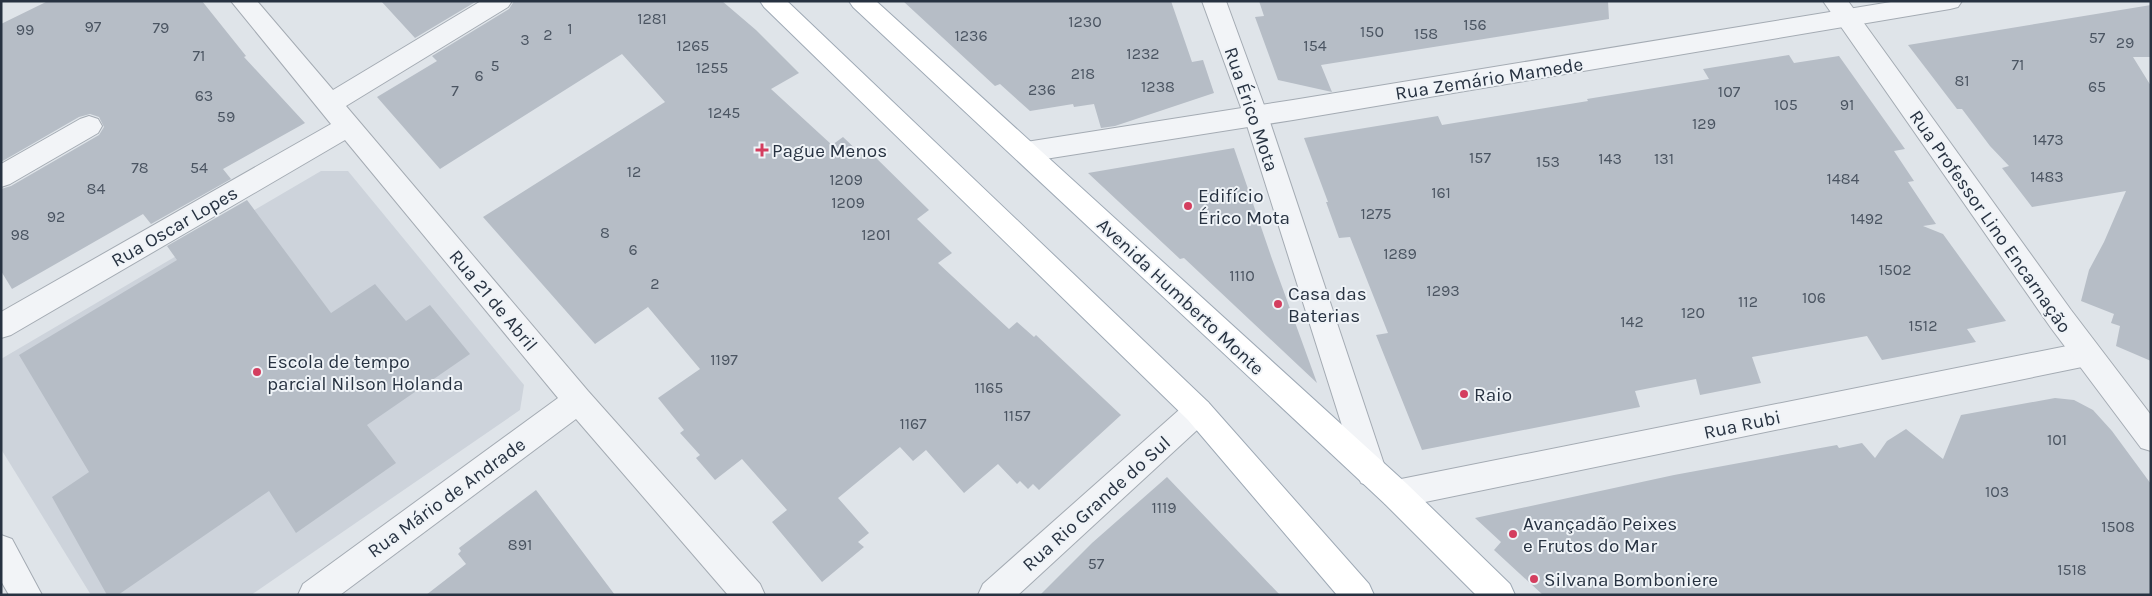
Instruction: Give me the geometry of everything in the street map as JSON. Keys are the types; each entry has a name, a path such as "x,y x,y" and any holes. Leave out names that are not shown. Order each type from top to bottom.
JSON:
{"main road":[{"path":"772,1 1198,411 1358,595"},
{"name":"Avenida Humberto Monte","path":"861,1 1396,494 1498,595"}],"street":[{"name":"Rua 21 de Abril","path":"243,1 578,400 749,595"},
{"path":"330,104 500,1"},
{"name":"Rua Érico Mota","path":"1214,1 1256,116 1372,473"},
{"name":"Rua Zemário Mamede","path":"1026,152 1256,116 1841,10 1950,1"},
{"name":"Rua Professor Lino Encarnação","path":"1841,10 2087,354 2151,438"},
{"path":"1,177 89,126"},
{"name":"Rua Oscar Lopes","path":"1,326 348,126"},
{"name":"Rua Rubi","path":"1396,494 2087,354"},
{"name":"Rua Mário de Andrade","path":"314,595 578,400"},
{"name":"Rua Rio Grande do Sul","path":"994,595 1198,411"},
{"path":"1,550 26,595"}],"shaded area":[{"name":"Escola de tempo parcial Nilson Holanda","path":"321,171 348,171 524,385 520,410 251,595 91,595 1,449 1,359"}],"building":[{"path":"48,1 202,1 246,56 244,57 305,123 223,169 231,179 151,224 143,214 12,289 1,271 1,189 11,186 99,135 104,127 99,117 90,114 79,117 1,162 1,24"},
{"path":"381,1 477,1 415,38"},
{"path":"514,1 722,1 756,30 799,73 771,89 832,145 843,137 863,156 869,151 929,210 917,219 952,253 938,263 1009,329 1017,322 1034,337 1036,335 1121,415 1039,490 1033,484 1028,489 1020,481 1017,484 998,464 964,493 926,450 913,461 900,447 838,498 869,533 858,542 864,547 822,582 772,522 787,510 742,459 715,480 696,458 700,455 680,433 684,430 658,398 700,369 648,307 595,344 483,217 665,102 622,54 440,169 377,97 437,61 432,56 509,9"},
{"path":"903,1 1171,1 1192,62 1203,60 1214,93 1115,126 1101,128 1094,104 1074,107 1073,104 1030,111 1000,84 995,86"},
{"path":"1259,1 1608,1 1609,19 1321,65 1332,92 1278,80 1255,17 1264,16"},
{"path":"2151,5 2151,57 2133,57 2151,86 2151,361 2116,346 2120,326 2111,323 2114,314 2081,301 2089,270 2104,242 2126,191 2032,207 2002,168 2009,166 1990,146 1962,109 1957,109 1908,45"},
{"path":"1789,55 1794,63 1839,56 1905,149 1894,151 1914,181 1908,182 1936,224 1923,226 1943,234 2006,321 1967,329 1976,342 1882,360 1867,336 1752,357 1761,383 1700,395 1696,379 1635,391 1640,407 1422,450 1376,335 1388,333 1350,237 1339,238 1326,202 1328,202 1304,138 1438,116 1442,125 1588,101 1587,99 1709,79 1703,69"},
{"name":"Edifício Érico Mota","path":"1234,148 1317,383 1184,258 1180,259 1088,173"},
{"name":"Escola de tempo parcial Nilson Holanda","path":"247,200 331,313 375,284 406,321 430,305 470,354 367,425 396,463 296,533 269,491 118,595 107,595 52,497 89,472 19,355 177,260 167,246"},
{"path":"2055,398 2074,400 2093,410 2112,431 2151,484 2151,595 1543,595 1494,550 1501,542 1475,518 1674,475 1837,445 1839,448 1862,443 1875,458 1887,441 1906,429 1943,459 1961,415"},
{"path":"1167,477 1280,595 1040,595 1092,543"},
{"path":"536,490 615,595 426,595 466,564 458,554 461,551 459,548"}],"place":[{"name":"Pague Menos","path":"762,150"},
{"name":"Edifício Érico Mota","path":"1188,206"},
{"name":"Casa das Baterias","path":"1278,304"},
{"name":"Escola de tempo parcial Nilson Holanda","path":"257,372"},
{"name":"Raio","path":"1464,394"},
{"name":"Avançadão Peixes e Frutos do Mar","path":"1513,534"},
{"name":"Silvana Bomboniere","path":"1534,579"}]}
